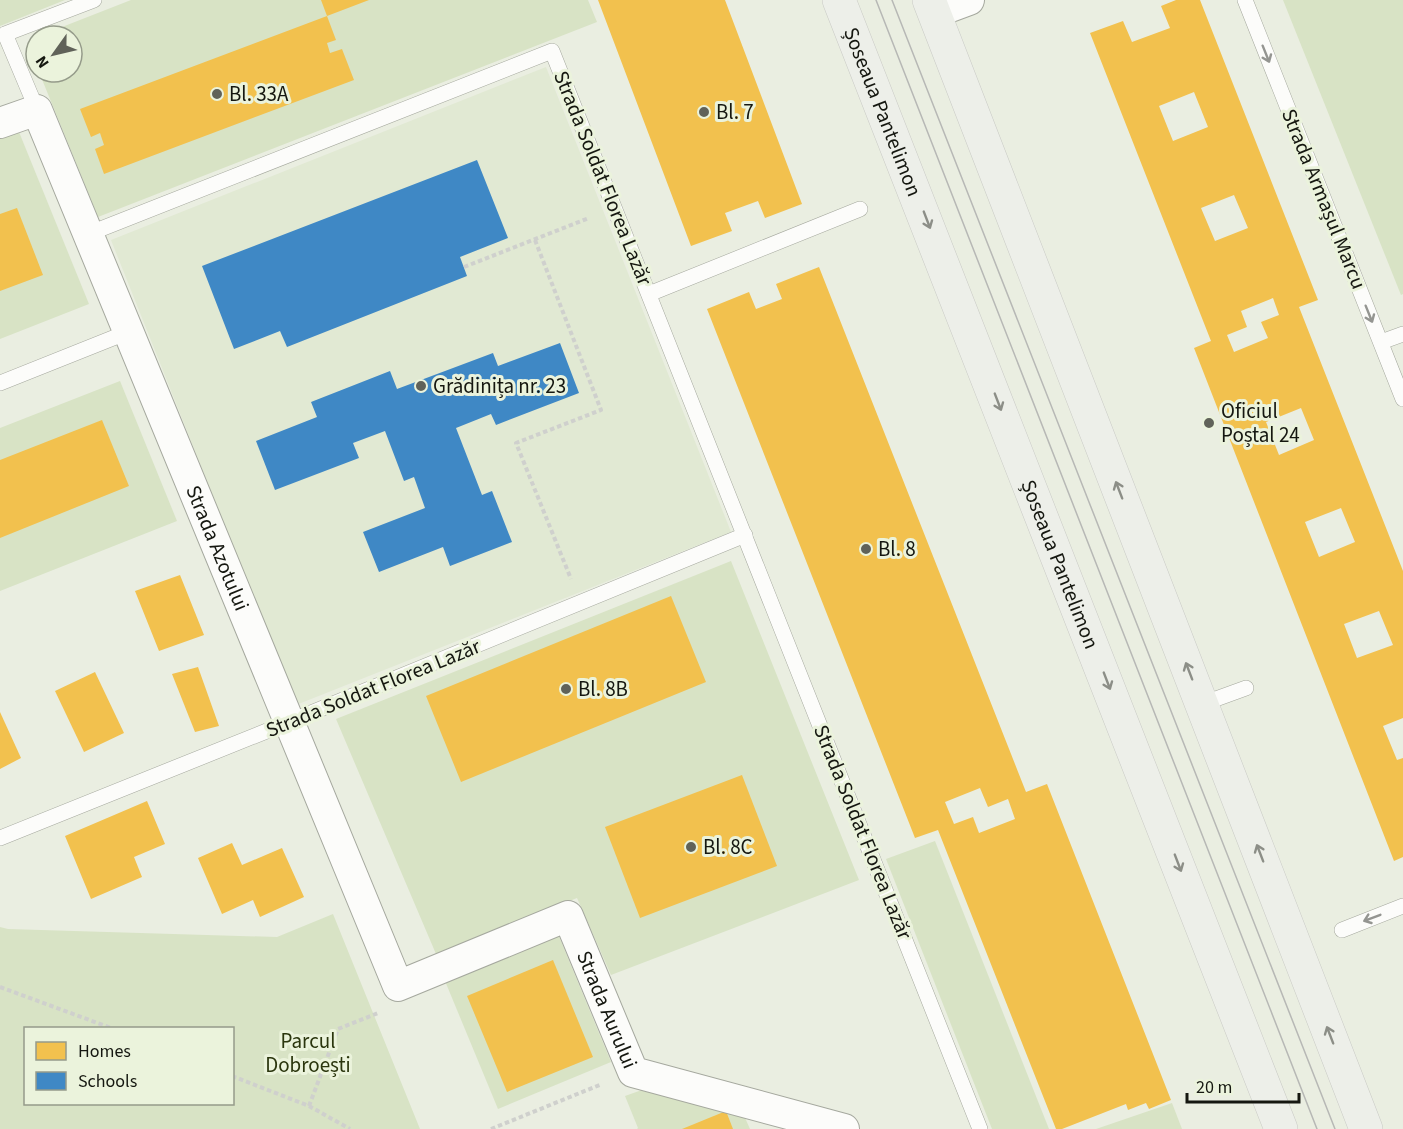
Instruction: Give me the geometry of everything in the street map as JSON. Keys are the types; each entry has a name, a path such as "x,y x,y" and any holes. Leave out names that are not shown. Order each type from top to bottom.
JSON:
{"main road":[{"name":"Șoseaua Pantelimon","path":"839,0 1281,1129"},
{"path":"932,7 1366,1129"}],"street":[{"path":"932,7 969,0"},
{"path":"0,123 37,110"},
{"name":"Strada Azotului","path":"37,110 398,986"},
{"name":"Strada Aurului","path":"398,986 568,916 633,1072 844,1129"}],"lane":[{"path":"37,110 5,34 94,0"},
{"name":"Strada Armașul Marcu","path":"1245,0 1403,399"},
{"name":"Strada Soldat Florea Lazăr","path":"88,234 552,51 980,1129"},
{"path":"649,294 860,209"},
{"path":"0,383 128,332"},
{"path":"1380,342 1403,334"},
{"name":"Strada Soldat Florea Lazăr","path":"0,838 745,535"},
{"path":"1202,704 1246,688"},
{"path":"1342,930 1403,906"}],"path":[{"path":"464,267 615,208"},
{"path":"535,240 601,410 516,443 580,602"},
{"path":"0,987 106,1027"},
{"path":"309,1106 338,1029 382,1011"},
{"path":"491,1129 633,1072"},
{"path":"234,1077 309,1106 350,1129"}],"shaded area":[{"name":"Grădinița nr. 23","path":"546,67 731,532 296,705 111,240"}],"green space":[{"path":"0,0 65,0 0,26"},
{"path":"131,0 588,0 597,22 98,217 44,84 84,84 84,24 70,24"},
{"path":"1283,0 1403,0 1403,294 1401,295"},
{"path":"19,132 89,304 0,339 0,139"},
{"path":"120,381 177,521 0,591 0,428"},
{"path":"731,561 859,880 611,975 577,898 436,954 336,719"},
{"path":"935,841 1049,1129 992,1129 886,859"},
{"name":"Parcul Dobroești","path":"333,914 420,1129 0,1129 0,927 277,937"},
{"path":"558,934 611,1062 498,1109 445,981"},
{"path":"653,1086 742,1111 750,1129 637,1129 625,1096"},
{"path":"1172,1103 1182,1129 1096,1129"}],"building: Homes":[{"path":"321,0 369,0 327,16"},
{"name":"Bl. 7","path":"598,0 725,0 802,204 765,218 758,201 725,213 732,231 691,246"},
{"path":"1176,0 1200,0 1318,300 1299,307 1403,571 1403,718 1383,726 1397,760 1403,758 1403,857 1394,861 1194,348 1211,341 1090,33 1123,21 1132,42 1170,28 1161,6","holes":["1194,92 1208,127 1173,141 1159,106","1234,195 1248,228 1215,241 1201,208","1273,298 1279,315 1261,322 1268,338 1234,352 1227,335 1247,327 1241,311","1301,408 1314,440 1279,455 1266,422","1341,508 1355,542 1319,557 1305,522","1379,611 1393,645 1357,658 1344,624"]},
{"name":"Bl. 33A","path":"327,16 336,40 327,43 330,53 342,49 354,80 104,174 95,149 104,145 100,133 91,137 80,109"},
{"path":"17,208 43,275 0,291 0,214"},
{"name":"Bl. 8","path":"819,267 1026,792 1047,784 1171,1100 1149,1109 1146,1103 1128,1110 1126,1104 1062,1129 1056,1129 938,830 915,838 707,309 749,292 756,309 782,299 776,284","holes":["980,788 988,807 1008,799 1015,819 979,833 973,817 954,824 945,802"]},
{"path":"102,420 129,486 0,538 0,460"},
{"path":"180,575 204,635 159,651 135,591"},
{"name":"Bl. 8B","path":"671,596 706,682 461,782 426,696"},
{"path":"198,667 219,726 195,732 172,674"},
{"path":"95,672 124,733 84,752 55,691"},
{"path":"0,712 21,758 0,769"},
{"name":"Bl. 8C","path":"742,775 777,866 640,918 605,827"},
{"path":"147,801 165,844 134,857 142,877 91,899 65,836"},
{"path":"232,843 242,865 282,848 304,897 260,917 253,900 222,914 198,858"},
{"path":"553,960 593,1057 507,1092 467,996"},
{"path":"726,1111 733,1129 682,1129"}],"building: Schools":[{"path":"477,160 508,238 460,257 467,276 287,347 280,331 234,349 202,266"},
{"path":"560,343 579,393 496,425 491,414 456,428 482,495 492,491 512,542 450,566 443,547 379,572 363,532 425,508 414,477 404,481 385,431 353,443 359,458 275,490 256,441 317,417 311,402 390,371 397,389 493,353 498,366"}],"tram line":[{"path":"876,0 1317,1129"},
{"path":"892,0 1335,1129"}],"place":[{"name":"Bl. 33A","path":"217,94"},
{"name":"Bl. 7","path":"704,112"},
{"name":"Grădinița nr. 23","path":"421,386"},
{"name":"Oficiul Poștal 24","path":"1209,423"},
{"name":"Bl. 8","path":"866,549"},
{"name":"Bl. 8B","path":"566,689"},
{"name":"Bl. 8C","path":"691,847"}]}
